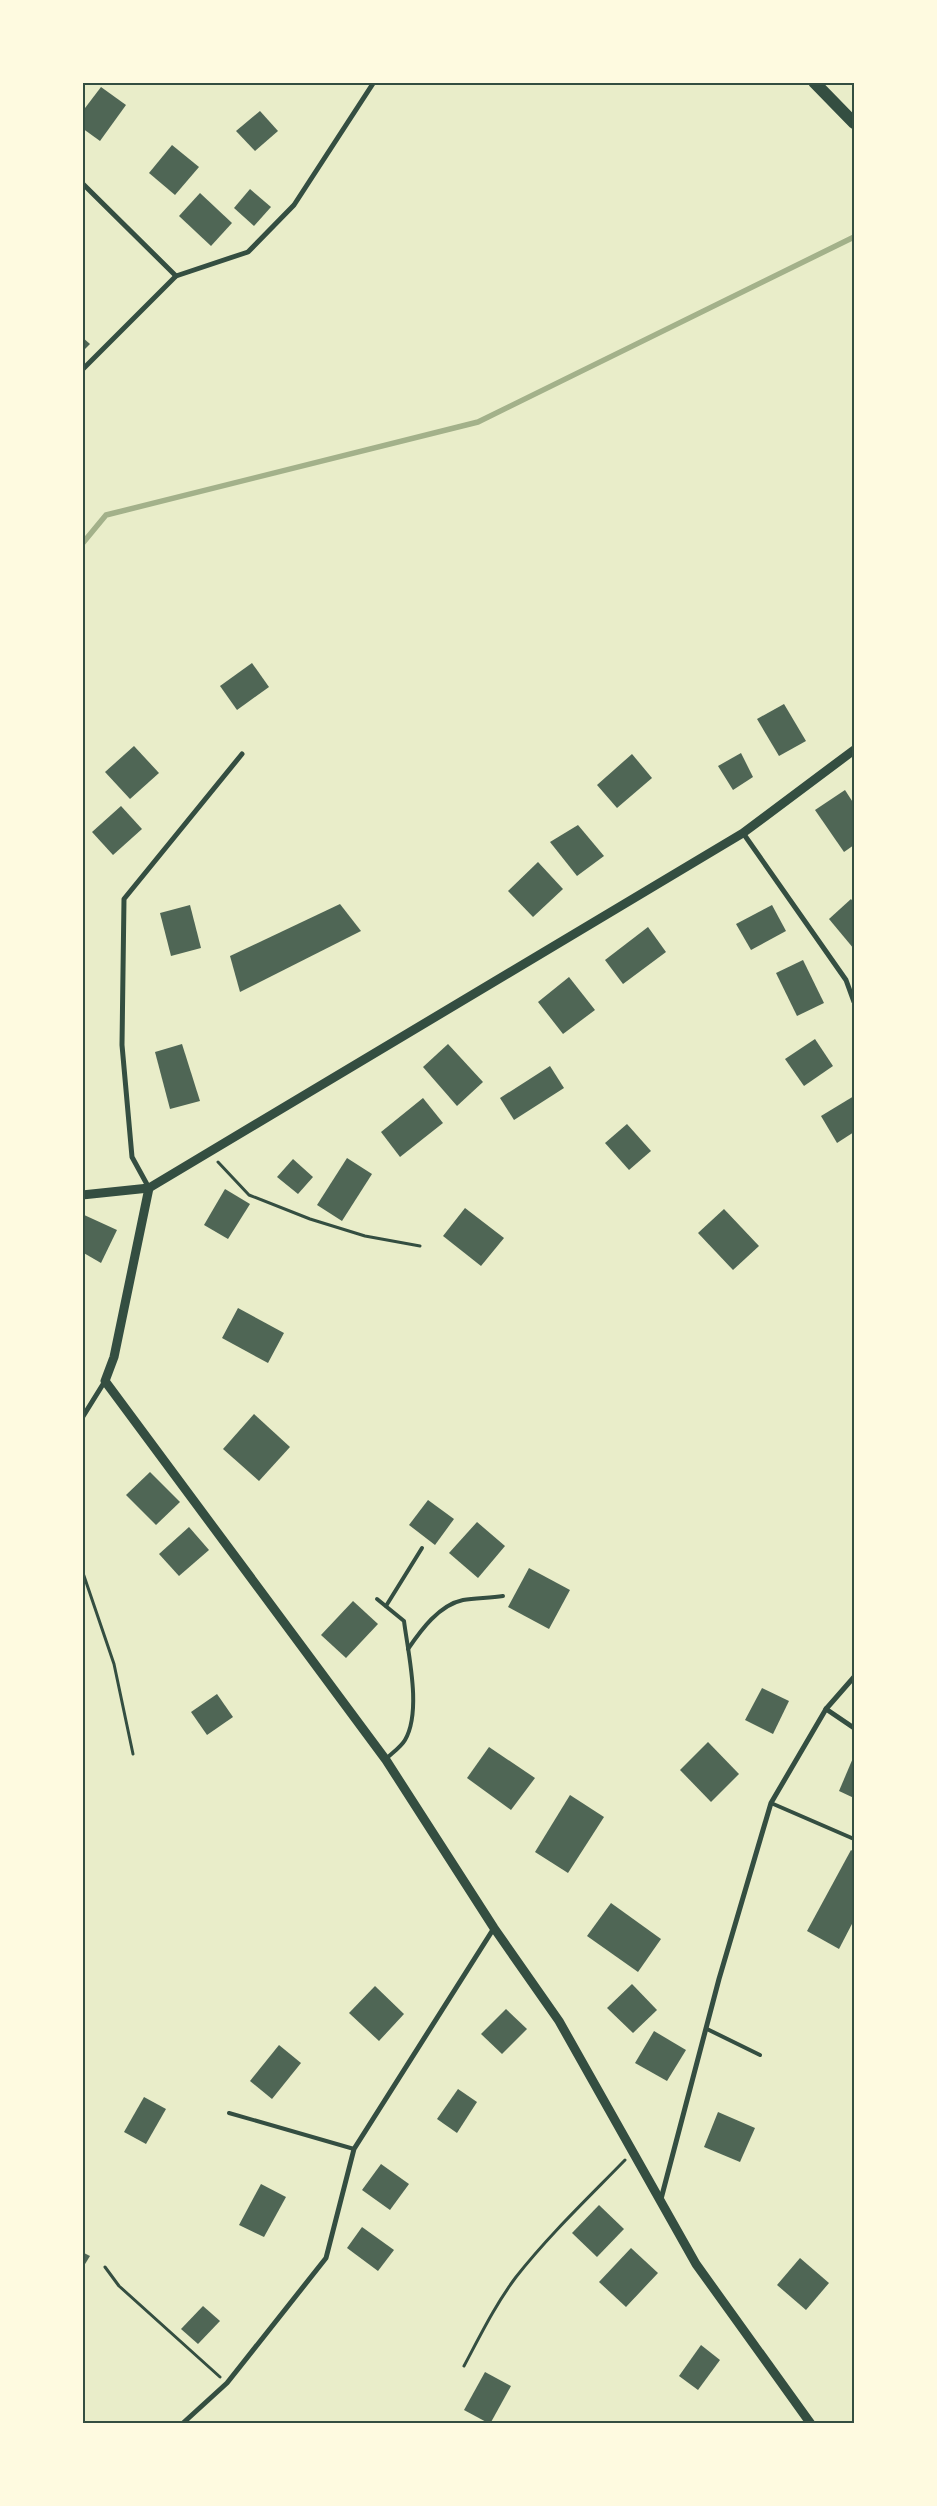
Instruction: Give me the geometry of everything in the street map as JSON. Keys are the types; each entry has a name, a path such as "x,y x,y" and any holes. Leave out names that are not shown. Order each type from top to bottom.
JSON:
{"main road":[{"path":"814,82 854,123"}],"street":[{"path":"82,370 176,276 248,252 294,206 374,82"},
{"path":"82,182 176,276"},
{"path":"82,1195 149,1188 743,833 854,750"},
{"path":"82,1418 106,1381 114,1357 149,1188 132,1157 122,1045 124,899 242,754"},
{"path":"743,833 846,980 854,1002"},
{"path":"106,1381 386,1760 494,1928 559,2021 696,2264 811,2424"},
{"path":"660,2202 719,1978 771,1803 826,1709 854,1677"},
{"path":"826,1709 854,1728"},
{"path":"182,2424 227,2383 326,2258 354,2149 494,1928"}],"lane":[{"path":"386,1606 422,1548"},
{"path":"407,1649 419,1632 441,1611 462,1601 503,1596"},
{"path":"377,1599 404,1621 413,1699 412,1721 405,1740 386,1760"},
{"path":"771,1803 854,1839"},
{"path":"707,2029 760,2055"},
{"path":"229,2113 354,2149"}],"path":[{"path":"209,1152 249,1195 310,1219 365,1236 420,1246"},
{"path":"82,1564 83,1573 114,1664 133,1754"},
{"path":"464,2366 491,2315 515,2279 546,2241 632,2153"},
{"path":"105,2267 119,2286 227,2383"}],"building":[{"path":"101,87 126,105 100,141 82,128 82,112"},
{"path":"260,111 278,131 255,151 236,131"},
{"path":"172,145 199,167 175,195 149,173"},
{"path":"250,189 271,207 254,226 234,208"},
{"path":"200,193 232,223 211,246 179,216"},
{"path":"82,337 90,344 82,352"},
{"path":"252,663 269,687 237,710 220,686"},
{"path":"784,704 806,741 779,756 757,719"},
{"path":"134,746 159,773 130,799 105,772"},
{"path":"741,753 753,777 733,790 718,766"},
{"path":"632,754 652,778 617,808 597,785"},
{"path":"845,790 854,804 854,845 844,852 815,810"},
{"path":"121,806 142,829 113,855 92,832"},
{"path":"578,825 604,856 577,876 550,842"},
{"path":"538,862 563,889 533,917 508,891"},
{"path":"851,899 854,903 854,949 829,919"},
{"path":"340,904 361,931 240,992 230,956"},
{"path":"190,905 201,948 171,956 160,913"},
{"path":"772,905 786,931 751,950 736,924"},
{"path":"648,927 666,952 623,984 605,960"},
{"path":"803,960 824,1003 797,1016 776,973"},
{"path":"569,977 595,1010 563,1034 538,1002"},
{"path":"815,1039 833,1066 804,1086 785,1059"},
{"path":"182,1044 200,1101 170,1109 155,1052"},
{"path":"448,1044 483,1082 457,1106 423,1067"},
{"path":"550,1066 564,1088 514,1120 500,1098"},
{"path":"854,1096 854,1132 837,1143 821,1116"},
{"path":"423,1098 443,1123 400,1157 381,1132"},
{"path":"627,1124 651,1151 629,1170 605,1143"},
{"path":"347,1158 372,1174 342,1221 317,1205"},
{"path":"293,1159 313,1177 298,1194 277,1177"},
{"path":"225,1189 250,1204 228,1239 204,1225"},
{"path":"465,1208 504,1238 481,1266 443,1236"},
{"path":"724,1209 759,1246 733,1270 698,1233"},
{"path":"82,1214 117,1230 101,1263 82,1252"},
{"path":"238,1308 284,1333 268,1363 222,1338"},
{"path":"254,1414 290,1447 259,1481 223,1449"},
{"path":"150,1472 180,1502 156,1525 126,1495"},
{"path":"428,1500 454,1519 435,1545 409,1525"},
{"path":"477,1522 505,1546 478,1578 449,1553"},
{"path":"189,1527 209,1550 179,1576 159,1554"},
{"path":"529,1568 570,1590 549,1629 508,1607"},
{"path":"353,1601 378,1624 346,1658 321,1635"},
{"path":"762,1688 789,1701 773,1734 745,1720"},
{"path":"217,1694 233,1717 207,1735 191,1712"},
{"path":"708,1742 739,1774 711,1802 680,1770"},
{"path":"489,1747 535,1778 511,1810 467,1778"},
{"path":"854,1759 854,1798 839,1791"},
{"path":"570,1795 604,1817 568,1873 535,1852"},
{"path":"851,1850 854,1852 854,1920 839,1949 807,1931"},
{"path":"611,1903 661,1939 638,1972 587,1936"},
{"path":"632,1984 657,2010 633,2033 607,2008"},
{"path":"375,1986 404,2014 379,2041 349,2013"},
{"path":"506,2009 527,2029 502,2054 481,2034"},
{"path":"654,2031 686,2050 667,2081 635,2063"},
{"path":"279,2045 301,2063 272,2099 250,2081"},
{"path":"458,2089 477,2102 457,2133 437,2119"},
{"path":"144,2097 166,2109 146,2144 124,2132"},
{"path":"718,2112 755,2128 740,2162 704,2147"},
{"path":"381,2164 409,2184 390,2210 362,2190"},
{"path":"261,2184 286,2197 264,2237 239,2225"},
{"path":"599,2205 624,2229 597,2257 572,2233"},
{"path":"362,2227 394,2250 378,2271 347,2248"},
{"path":"631,2248 658,2273 626,2307 599,2282"},
{"path":"82,2252 90,2256 82,2269"},
{"path":"800,2258 829,2283 806,2310 777,2285"},
{"path":"203,2306 220,2321 198,2344 181,2329"},
{"path":"701,2345 720,2360 698,2390 679,2376"},
{"path":"485,2372 511,2386 490,2424 464,2410"}],"waterway":[{"path":"82,544 106,515 478,422 854,237"}]}
